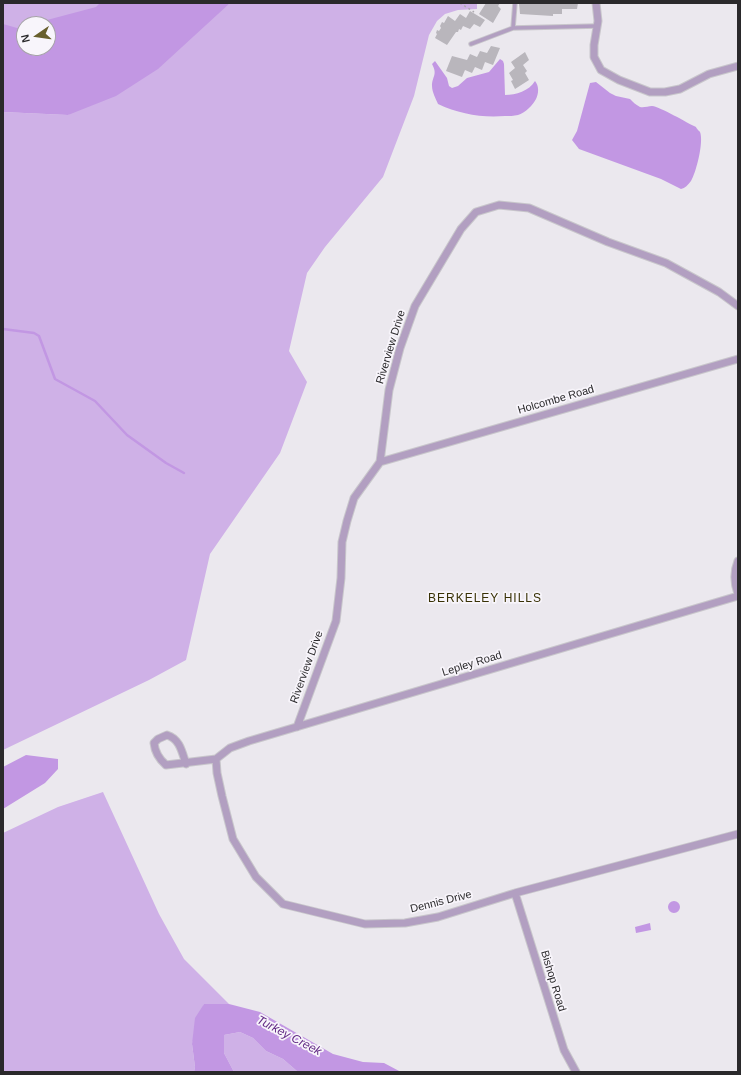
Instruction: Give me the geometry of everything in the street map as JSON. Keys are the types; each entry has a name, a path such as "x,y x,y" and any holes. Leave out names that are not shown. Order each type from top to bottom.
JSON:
{"street":[{"path":"596,3 597,26 594,57 601,70 619,80 650,92 666,92 680,89 709,74 738,66"},
{"name":"Riverview Drive","path":"297,727 336,621 341,578 342,542 349,513 354,498 380,462 389,390 400,348 415,306 461,230 476,212 499,205 529,208 608,242 666,263 719,292 738,306"},
{"name":"Holcombe Road","path":"380,462 738,359"},
{"path":"738,561 735,567 735,586 738,595"},
{"name":"Lepley Road","path":"216,759 230,748 250,741 738,595"},
{"path":"186,764 181,749 173,737 167,735 158,738 154,743 159,759 166,765 186,764 216,759"},
{"name":"Dennis Drive","path":"216,759 217,773 233,839 256,877 283,904 365,924 385,924 438,917 515,893 738,834"},
{"name":"Bishop Road","path":"515,893 564,1050 576,1072"}],"lane":[{"path":"514,3 514,28"},
{"path":"471,44 514,28 597,26"}],"path":[{"path":"460,3 474,12"}],"shaded area":[{"path":"3,3 139,3 56,45 56,16 16,16 16,56 23,56 3,62"},
{"path":"230,3 477,3 477,9 458,10 445,14 437,21 429,35 414,96 383,177 325,247 307,273 289,351 307,382 280,453 210,554 186,660 149,680 3,750 3,112 68,115"},
{"path":"103,792 159,914 184,959 229,1004 204,1004 192,1044 195,1067 194,1072 3,1072 3,833 58,807"},
{"path":"240,1032 253,1038 266,1051 283,1059 298,1072 234,1072 224,1053 224,1035"}],"water":[{"path":"100,3 230,3 158,69 116,96 68,115 3,112 3,24 16,28 16,56 56,56 56,18 96,7"},
{"path":"500,59 504,64 505,95 522,92 535,81 537,85 537,97 526,111 515,116 488,116 462,113 438,104 433,93 432,86 435,71 432,64 435,61 447,78 449,86 452,88 458,86 467,78 489,72"},
{"path":"596,82 610,93 630,99 640,107 656,107 696,127 700,132 701,137 700,150 693,177 684,188 681,189 661,179 579,149 572,140 577,131 590,83"},
{"path":"26,755 58,759 58,769 45,783 3,809 3,767"},
{"path":"672,901 676,901 680,907 676,913 672,913 668,909 668,905"},
{"path":"650,923 651,930 636,933 635,927"},
{"name":"Turkey Creek","path":"204,1004 229,1004 260,1012 333,1054 363,1062 384,1063 401,1072 298,1072 283,1059 266,1051 253,1038 240,1032 224,1035 224,1053 234,1072 194,1072 195,1067 192,1044 195,1018"}],"building":[{"path":"486,3 500,3 498,6 501,9 493,23 479,14"},
{"path":"519,3 578,3 577,9 562,9 562,14 553,14 553,16 520,14"},
{"path":"470,11 485,20 480,27 474,24 470,29 463,26 461,30 459,29 458,32 456,32 447,45 435,38 437,30 439,31 442,22 444,23 448,16 455,21 460,14 466,18"},
{"path":"491,46 500,48 493,65 485,62 482,70 475,67 472,73 465,70 462,77 446,71 452,56 467,60 470,54 477,57 480,51 487,53"},
{"path":"525,52 529,60 523,65 527,71 525,73 529,80 515,89 511,81 513,80 509,73 515,68 511,62"}],"waterway":[{"path":"3,329 34,333 39,336 55,379 95,401 127,435 166,463 184,473"}],"district":[{"name":"BERKELEY HILLS","path":"485,599"}]}
